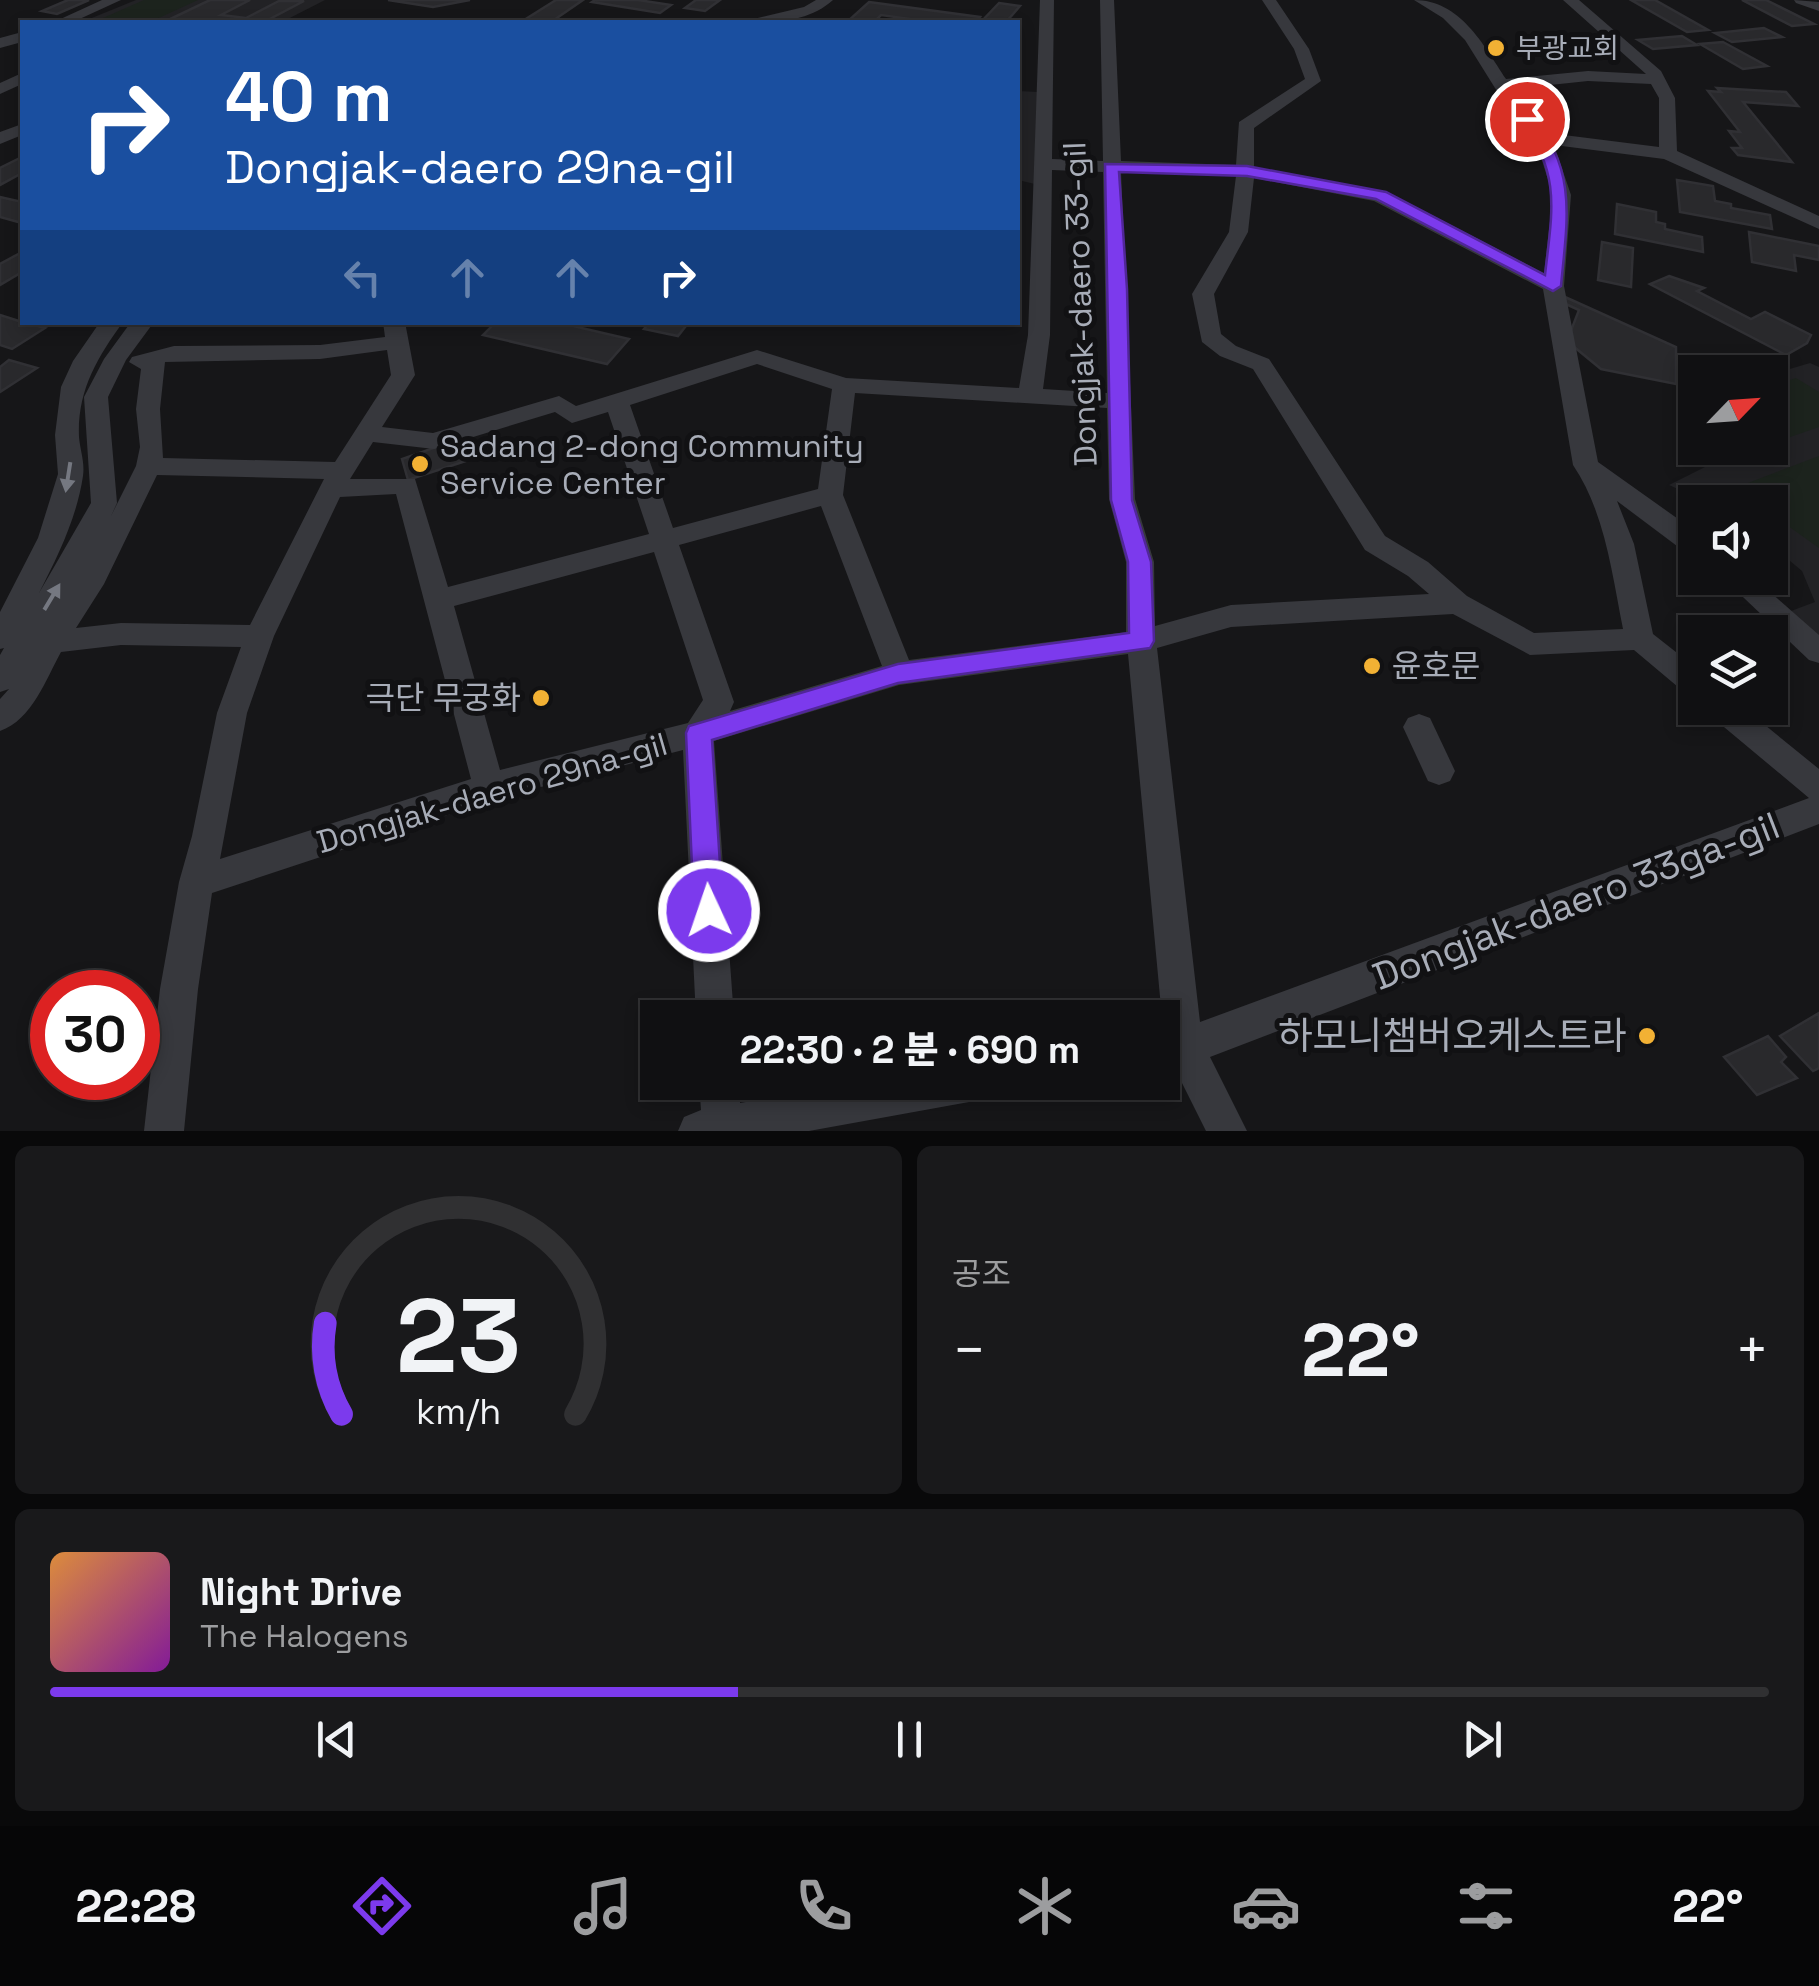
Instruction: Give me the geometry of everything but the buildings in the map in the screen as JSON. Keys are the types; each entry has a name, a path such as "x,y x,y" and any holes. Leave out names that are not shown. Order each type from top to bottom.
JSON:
{"street":[{"path":"65,20 114,0"},
{"path":"759,20 808,11 826,0"},
{"path":"1030,396 1039,335 1047,0"},
{"name":"Dongjak-daero 33-gil","path":"1107,0 1122,500 1140,562 1142,641 1169,1000"},
{"path":"1269,0 1288,33 1304,50 1313,81 1244,126 1244,222 1227,262 1204,294 1210,338 1228,351 1262,364 1376,543 1418,569 1457,603 1530,644 1640,638"},
{"path":"1421,0 1448,15 1471,37 1501,84 1544,138 1562,196 1553,286 1586,465 1678,532"},
{"path":"1570,0 1622,42 1657,79 1668,98 1668,154"},
{"path":"1801,0 1819,8"},
{"path":"1501,84 1536,84 1588,76 1657,79"},
{"path":"1544,138 1668,154 1819,223"},
{"path":"1042,164 1247,171 1380,196 1553,286"},
{"path":"0,638 55,540 57,518 72,471 67,435 76,369 110,325"},
{"path":"0,680 85,542 104,503 96,397 141,325"},
{"path":"110,370 174,353 320,352 395,332 403,374 336,480 259,636 232,713 209,836 196,882 179,989 164,1131"},
{"path":"366,432 434,440 559,403 572,414 757,357 844,385 1121,400"},
{"path":"0,718 17,702 90,584 148,466 152,447 148,409 154,358"},
{"path":"844,385 830,494 898,674"},
{"path":"618,402 719,702 698,733 714,1000"},
{"path":"67,435 98,428"},
{"path":"148,466 244,469 406,486 489,787"},
{"path":"1593,471 1620,544 1640,638 1678,670"},
{"path":"438,600 830,494"},
{"path":"1756,595 1819,652"},
{"name":"Dongjak-daero 29na-gil","path":"196,882 489,787 698,733 898,674 1142,641 1231,616 1457,603"},
{"path":"52,642 121,634 259,636"},
{"path":"1743,725 1819,788"},
{"path":"1419,727 1440,771"},
{"name":"Dongjak-daero 33ga-gil","path":"1180,1044 1352,986 1819,809"},
{"name":"Dongjak-daero 33-gil","path":"1180,1057 1227,1131"},
{"path":"716,1100 710,1129 870,1100"}],"shaded area":[{"path":"136,0 325,0 286,20 87,20"},
{"path":"144,0 198,0 154,20 99,20"},
{"path":"1020,91 1038,92 1035,184 1020,180"},
{"path":"1810,363 1819,367 1819,642 1791,611 1815,602 1802,571 1788,559 1788,485 1678,485 1678,489 1669,485 1709,465 1788,465 1788,370"},
{"path":"1796,378 1819,392 1819,427 1788,438 1788,380"},
{"path":"1819,456 1819,548 1788,526 1788,485 1743,485"}],"place":[{"name":"부광교회","path":"1496,48"},
{"name":"Sadang 2-dong Community Service Center","path":"420,464"},
{"name":"윤호문","path":"1372,666"},
{"name":"극단 무궁화","path":"541,698"},
{"name":"하모니챔버오케스트라","path":"1647,1036"}],"route":[{"path":"709,911 698,733 898,674 1142,641 1140,562 1122,500 1111,167 1247,171 1380,196 1553,286 1562,196 1544,138 1527,119"}]}
